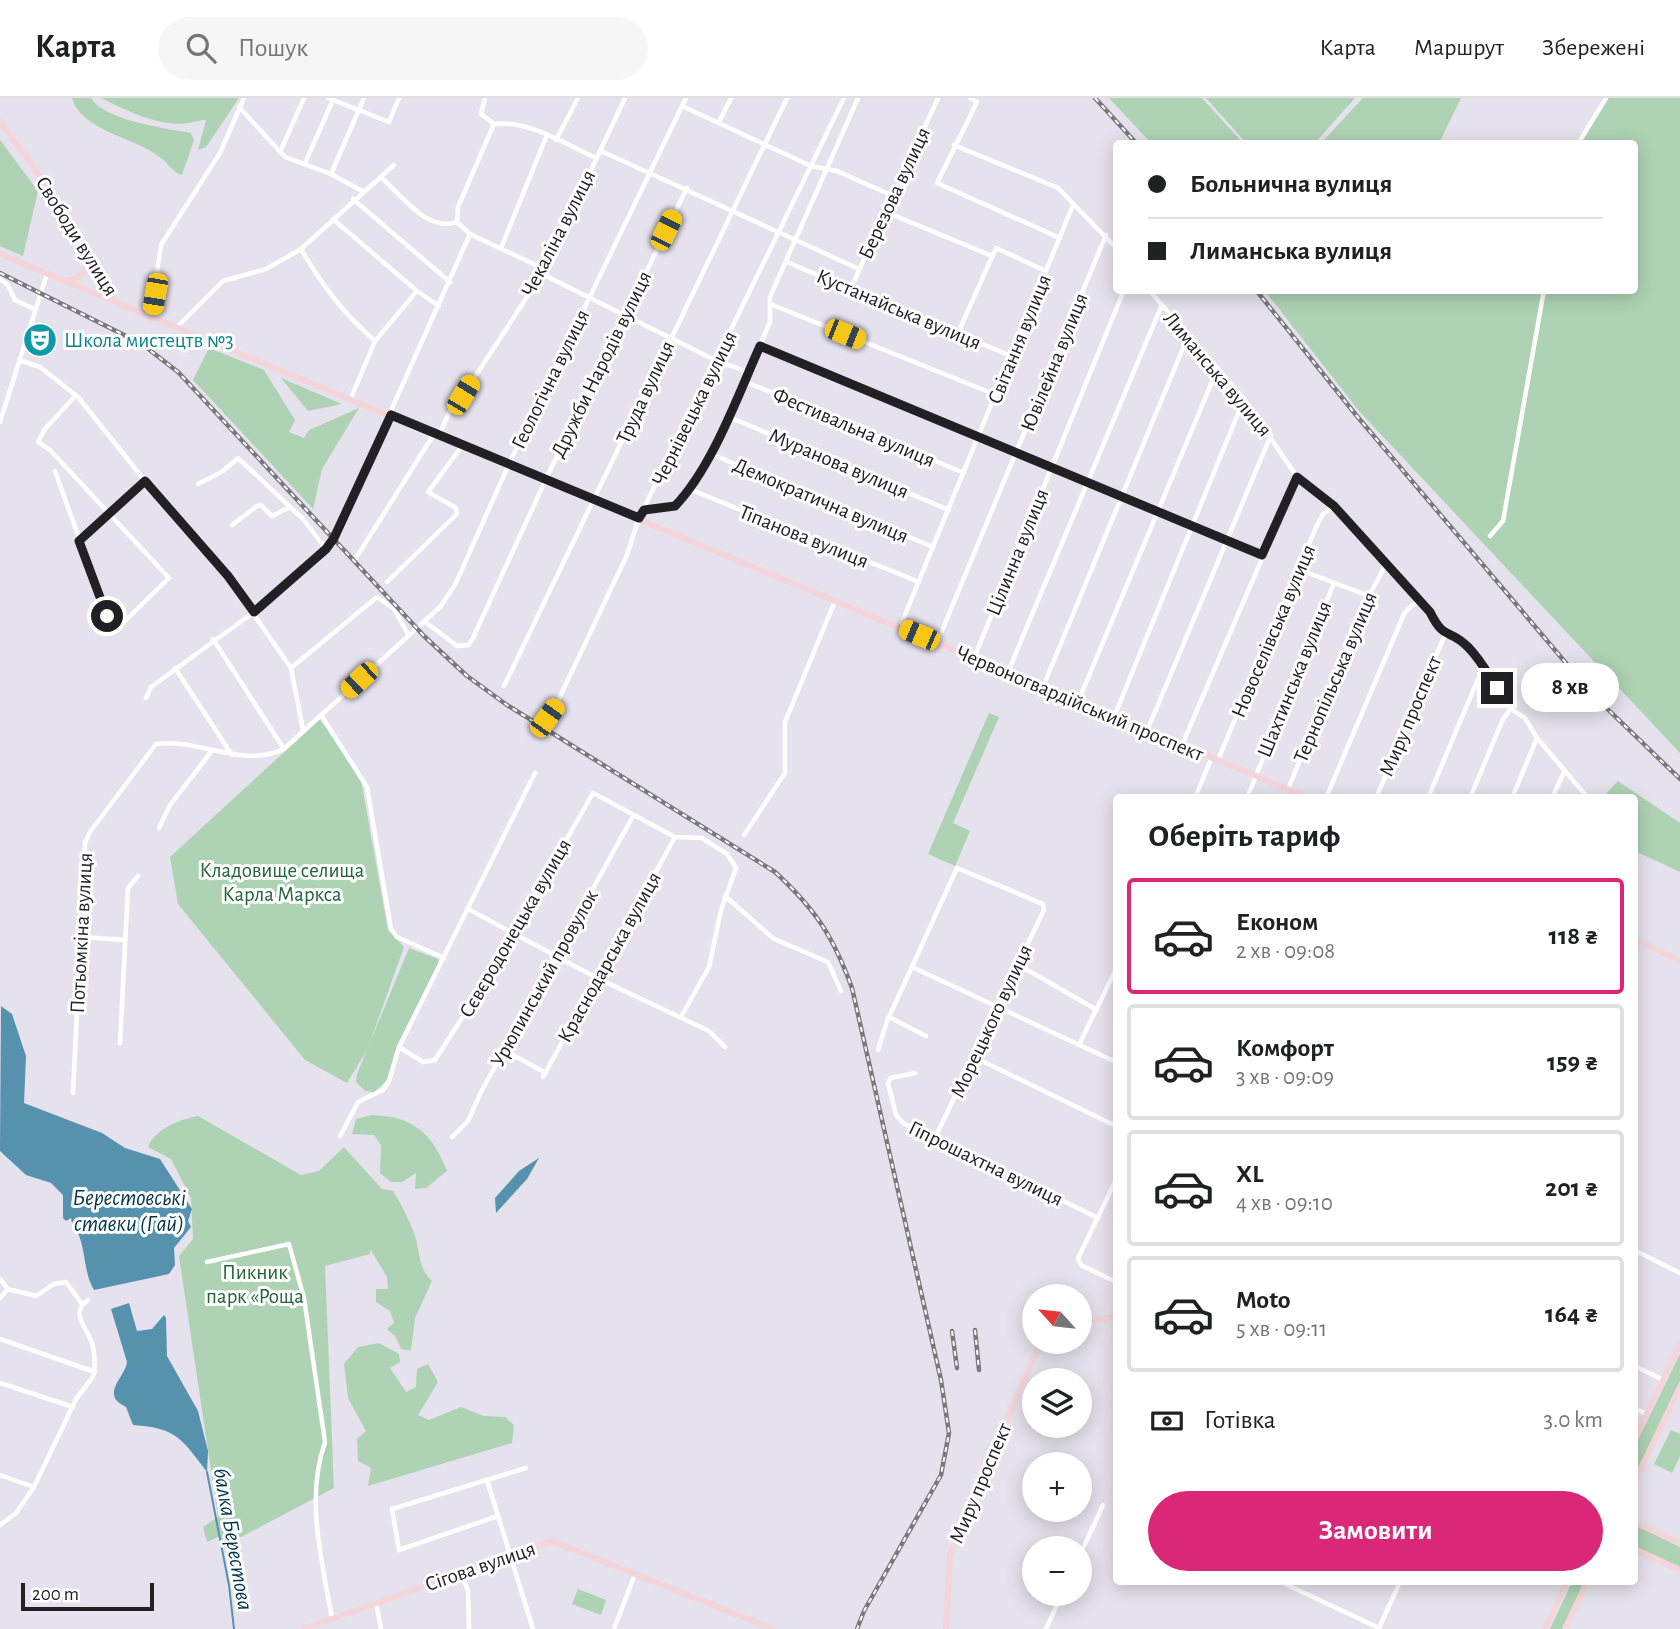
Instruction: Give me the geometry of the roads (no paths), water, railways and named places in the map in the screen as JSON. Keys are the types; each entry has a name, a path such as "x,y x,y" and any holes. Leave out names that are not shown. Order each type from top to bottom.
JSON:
{"main road":[{"name":"Свободи вулиця","path":"0,122 50,189 114,301 658,527"},
{"path":"0,254 114,301"},
{"path":"62,280 80,278 87,268 88,258"},
{"name":"Червоногвардійський проспект","path":"658,527 1296,794"},
{"path":"1638,941 1680,961"},
{"path":"1092,1320 1113,1318"},
{"path":"1638,1433 1680,1345"},
{"name":"Миру проспект","path":"946,1629 950,1554 1035,1354"},
{"path":"1638,1475 1680,1387"},
{"path":"1638,1524 1680,1543"},
{"name":"Сігова вулиця","path":"303,1629 552,1541 636,1572 773,1629"},
{"path":"1638,1551 1680,1570"},
{"path":"1545,1629 1566,1585"},
{"path":"1565,1629 1586,1585"}],"street":[{"path":"151,316 162,245 220,153 244,98"},
{"path":"280,152 304,98"},
{"path":"331,174 364,98"},
{"path":"304,163 331,99 389,122 399,98"},
{"path":"485,98 481,114 494,124 508,123 547,135 596,158"},
{"path":"556,140 578,98"},
{"name":"Чекаліна вулиця","path":"356,558 543,272 625,98"},
{"name":"Геологічна вулиця","path":"304,731 440,607 455,585 509,464 686,98"},
{"path":"719,122 731,98"},
{"name":"Труда вулиця","path":"503,686 787,98"},
{"name":"Чернівецька вулиця","path":"547,718 557,703 616,580 639,518 844,98"},
{"path":"644,510 675,506 690,489 729,417 772,315 769,304 858,98"},
{"name":"Березова вулиця","path":"851,288 938,98"},
{"path":"970,98 977,102 937,179 939,186 1060,238"},
{"path":"1580,140 1606,98"},
{"path":"682,106 811,166 893,196"},
{"path":"239,107 280,152 296,163 304,163 331,174 362,191"},
{"path":"457,222 458,207 494,124"},
{"path":"500,248 547,135"},
{"path":"954,145 1058,188 1073,205 1082,209 1113,244"},
{"path":"601,150 859,269"},
{"path":"177,327 223,281 266,269 301,249 362,191 394,165"},
{"path":"381,177 430,221 442,225 457,222"},
{"name":"Дружби Народів вулиця","path":"424,621 457,646 469,645 624,315 687,188"},
{"path":"353,200 450,282"},
{"name":"Світання вулиця","path":"900,627 1073,205"},
{"path":"886,212 992,256"},
{"path":"334,219 417,291 439,306"},
{"path":"457,222 470,234 590,298 717,360 748,372"},
{"path":"146,698 151,687 213,639 254,612 326,549 335,536 391,415 470,234"},
{"name":"Ювілейна вулиця","path":"937,643 1106,235"},
{"path":"958,334 992,256 999,248 1046,271"},
{"path":"301,249 324,289 344,314 375,341"},
{"name":"Кустанайська вулиця","path":"787,262 1011,356"},
{"path":"0,422 47,274"},
{"path":"0,279 8,285 15,300 34,309"},
{"path":"351,398 375,341 417,291"},
{"name":"Цілинна вулиця","path":"974,658 1122,294"},
{"name":"Лиманська вулиця","path":"1152,294 1244,399 1297,477 1334,506 1385,566 1430,612 1445,635 1453,635 1460,640 1483,666 1511,709 1525,718 1537,738 1583,794"},
{"path":"1490,536 1503,521 1543,294"},
{"path":"769,304 996,395"},
{"path":"1008,673 1161,307"},
{"path":"1043,687 1188,336"},
{"path":"760,346 1262,555"},
{"path":"19,360 40,367 76,395 145,481 228,576 254,612 291,668 304,731 284,749 213,639"},
{"path":"1078,702 1217,370"},
{"name":"Фестивальна вулиця","path":"744,381 964,473"},
{"path":"55,471 110,623 126,620 169,578 50,450 38,442 45,429 76,395"},
{"path":"1114,717 1244,399"},
{"name":"Муранова вулиця","path":"729,417 949,510"},
{"path":"1147,731 1271,435"},
{"path":"387,582 457,514 456,508 428,492 437,475 463,445"},
{"name":"Демократична вулиця","path":"709,453 933,547"},
{"path":"198,484 223,471 238,458 288,508 303,519 326,549"},
{"path":"1182,745 1297,477"},
{"path":"79,541 111,515 145,481"},
{"name":"Тіпанова вулиця","path":"690,489 919,582"},
{"path":"232,525 257,506 261,505 272,516 288,508"},
{"name":"Новоселівська вулиця","path":"1197,794 1323,514 1334,506"},
{"name":"Тернопільська вулиця","path":"1288,789 1369,596 1385,566"},
{"path":"1298,569 1369,596"},
{"name":"Шахтинська вулиця","path":"1249,794 1334,583"},
{"path":"291,668 377,597 394,609 408,634"},
{"path":"744,835 785,773 785,722 836,601"},
{"path":"1328,794 1404,614 1412,605 1420,603"},
{"name":"Миру проспект","path":"1378,794 1445,635"},
{"path":"1430,794 1483,666"},
{"path":"175,668 233,755"},
{"path":"1472,794 1503,719 1511,709"},
{"path":"321,715 367,787 391,929 409,944 444,958"},
{"path":"1514,794 1537,738"},
{"name":"Потьомкіна вулиця","path":"73,1093 85,843 90,832 156,744 233,755 270,756 284,749"},
{"path":"159,828 170,805 211,752"},
{"path":"1554,794 1564,772"},
{"path":"340,1136 358,1102 383,1090 389,1082 399,1047 535,773"},
{"name":"Сєвєродонецька вулиця","path":"399,1047 423,1062 435,1060 464,1018 592,794 633,816"},
{"path":"633,816 675,837 702,838 727,854 736,868 725,896 711,963 681,1017"},
{"name":"Урюпинський провулок","path":"452,1137 468,1121 504,1050 633,816"},
{"name":"Краснодарська вулиця","path":"504,1050 545,1075 675,837"},
{"name":"Морецького вулиця","path":"912,967 958,867 1043,904 1044,910 935,1138"},
{"path":"120,1043 128,888 138,876"},
{"path":"725,896 774,939 828,962 841,991"},
{"path":"468,909 597,978 709,1031 725,1047"},
{"path":"80,937 125,940"},
{"path":"1017,964 1097,1010"},
{"path":"878,1050 889,1017 912,967 1113,1061"},
{"path":"1079,1045 1113,975"},
{"path":"889,1017 926,1036"},
{"path":"974,1057 1113,1125"},
{"name":"Гіпрошахтна вулиця","path":"915,1073 888,1080 896,1115 903,1123 1098,1218"},
{"path":"1113,1186 1079,1262 1113,1280"},
{"path":"207,1262 289,1244 304,1298 325,1442 317,1464 314,1506 332,1619"},
{"path":"1638,1252 1680,1273"},
{"path":"0,1279 8,1289 36,1296 54,1283 66,1282 82,1304 80,1321 91,1339 95,1372 73,1407 34,1487 16,1513 0,1525"},
{"path":"0,1298 8,1289"},
{"path":"82,1304 88,1300"},
{"path":"0,1339 95,1372"},
{"path":"1638,1368 1664,1380"},
{"path":"0,1383 73,1407"},
{"path":"1638,1410 1647,1414"},
{"path":"498,1516 399,1550 392,1509 526,1468"},
{"path":"0,1475 34,1487"},
{"path":"487,1480 534,1629"},
{"path":"1089,1536 1103,1505"},
{"path":"461,1572 468,1591 469,1629"},
{"path":"614,1629 636,1572"},
{"path":"1287,1585 1378,1629 1399,1585"},
{"path":"376,1602 381,1629"},
{"path":"1046,1629 1057,1606"}],"water":[{"name":"Берестовські ставки (Гай)","path":"1,1006 12,1014 26,1056 24,1103 102,1133 125,1148 160,1159 192,1209 188,1221 191,1227 174,1248 175,1265 169,1274 94,1290 88,1277 78,1233 71,1218 66,1221 63,1218 63,1195 51,1183 26,1175 0,1151"},
{"path":"539,1158 527,1179 496,1213 495,1198 519,1171"},
{"path":"129,1303 137,1331 152,1329 164,1315 166,1318 167,1356 198,1411 208,1451 207,1472 177,1437 160,1429 133,1425 126,1407 114,1397 127,1362 111,1309"}],"waterway":[{"name":"балка Берестова","path":"207,1472 229,1585 234,1629"}],"railway":[{"path":"1095,98 1133,140"},
{"path":"0,273 142,344 178,372 425,637 467,676 507,705 775,872 802,899 822,925 838,953 852,988 941,1380 949,1433 941,1475 864,1611 857,1629"},
{"path":"1259,294 1356,415 1593,695 1680,779"},
{"path":"975,1330 979,1370"},
{"path":"952,1331 957,1368"}],"place":[{"name":"Школа мистецтв №3","path":"40,340"}],"park label":[{"name":"Кладовище селища Карла Маркса","path":"282,882"},
{"name":"Пикник парк «Роща","path":"255,1284"}]}
